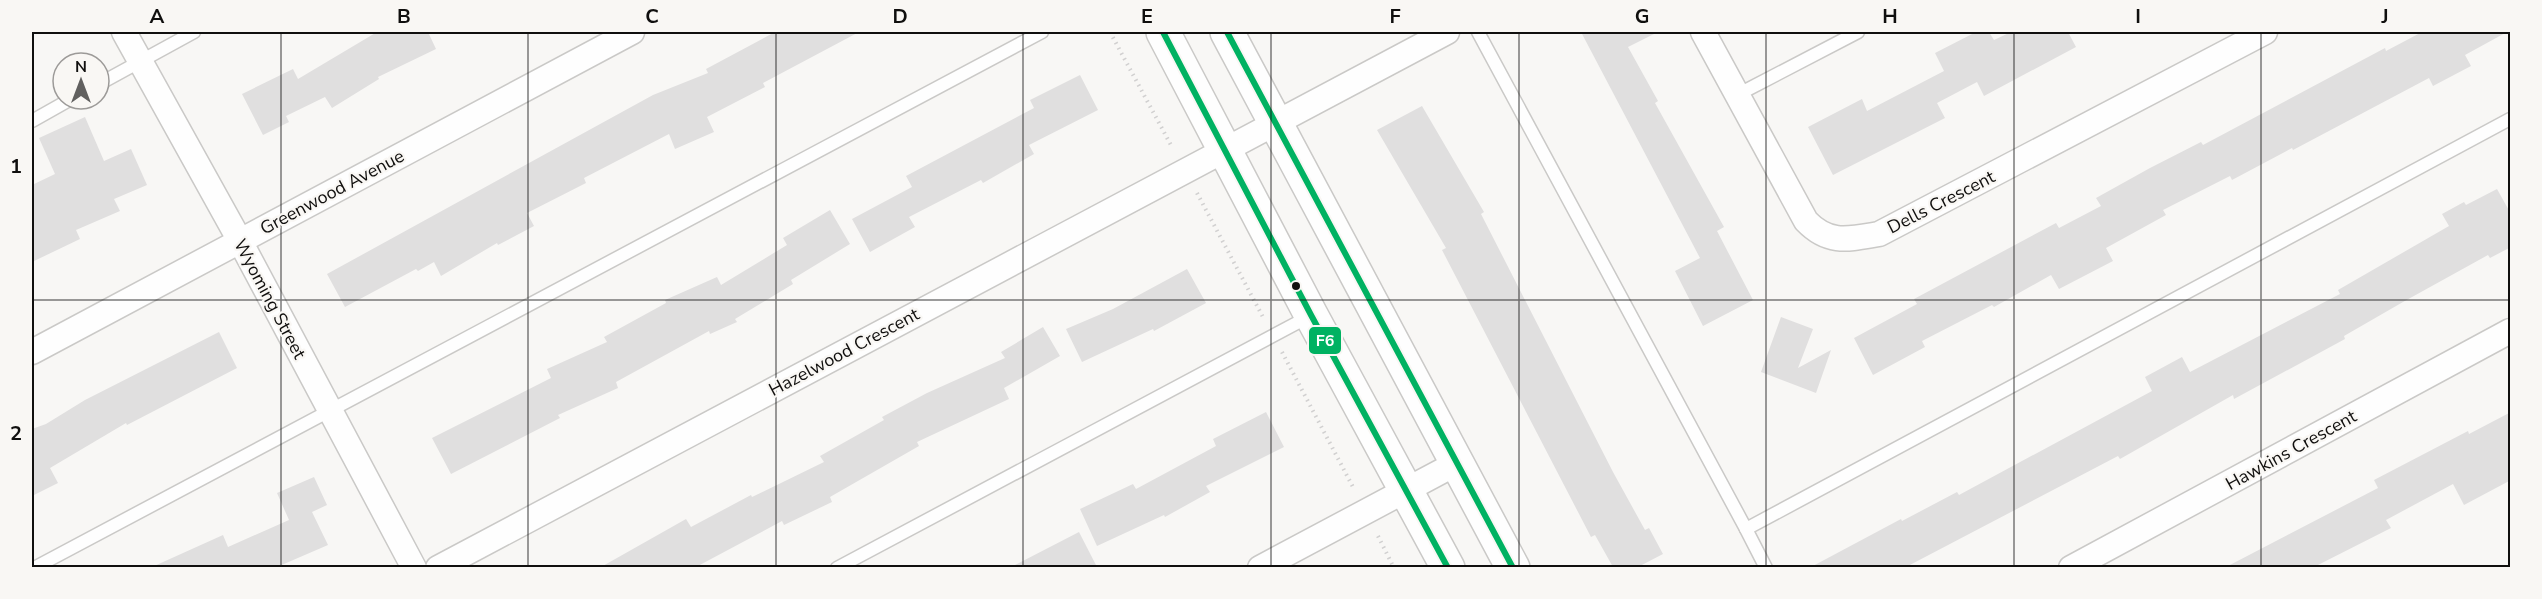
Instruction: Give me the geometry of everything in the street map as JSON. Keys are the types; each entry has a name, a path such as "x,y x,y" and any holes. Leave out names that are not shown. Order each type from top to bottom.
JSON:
{"main road":[{"path":"1162,32 1251,136 1457,463 1513,567"},
{"path":"1227,32 1251,136 1311,315 1448,567"}],"street":[{"name":"Wyoming Street","path":"124,32 240,241 250,265 414,567"},
{"name":"Greenwood Avenue","path":"32,352 632,32"},
{"name":"Hazelwood Crescent","path":"438,567 1447,32"},
{"name":"Dells Crescent","path":"1703,32 1806,221 1816,232 1832,238 1850,239 1879,234 2265,32"},
{"name":"Hawkins Crescent","path":"2071,567 2511,331"},
{"path":"1260,567 1457,463"}],"lane":[{"path":"111,77 194,32"},
{"path":"34,567 1042,32"},
{"path":"1478,32 1766,567"},
{"path":"1737,95 1858,32"},
{"path":"32,121 51,110"},
{"path":"1746,530 2511,119"},
{"path":"837,567 1311,315"}],"path":[{"path":"1110,32 1274,336 1395,567"}],"building":[{"path":"377,32 428,32 436,49 378,77 379,79 332,108 325,97 286,116 289,122 263,135 242,94 293,69 298,79"},
{"path":"775,32 859,32 763,83 765,87 707,117 714,132 675,149 669,134 584,178 586,183 527,213 534,226 498,245 497,243 441,276 434,262 418,271 416,269 345,307 327,274 653,95 708,73 706,69"},
{"path":"1581,32 1658,32 1628,47 1658,101 1655,103 1724,227 1717,231 1753,300 1703,326 1675,271 1700,258"},
{"path":"1976,32 1989,32 1994,40 2011,32 2068,32 2076,47 1984,96 1977,82 1937,103 1945,118 1833,175 1808,127 1862,99 1867,111 1944,71 1935,53"},
{"path":"2422,32 2507,32 2465,55 2471,66 2433,86 2429,78 2293,150 2292,148 2232,180 2230,176 2163,210 2166,215 2106,248 2113,261 2059,289 2051,275 1994,307 1992,305 1922,341 1925,347 1873,375 1854,338 1917,304 1914,299 2056,223 2059,228 2101,206 2096,198 2150,168 2201,142 2203,145 2385,48 2386,51"},
{"path":"1080,75 1098,110 1029,145 1034,154 983,183 981,180 909,217 915,227 870,252 852,219 912,187 906,176 1034,108 1030,100"},
{"path":"1422,106 1484,212 1481,214 1613,472 1645,530 1649,528 1663,554 1638,567 1613,567 1595,535 1591,537 1442,250 1446,248 1377,130"},
{"path":"85,117 104,161 131,149 147,185 114,199 120,211 76,230 80,239 32,262 32,185 55,174 39,138"},
{"path":"2497,189 2511,214 2511,247 2490,258 2488,255 2403,302 2344,336 2345,339 2234,399 2233,395 2120,459 2118,456 1906,567 1811,567 1901,519 1902,521 1957,492 1959,495 2152,391 2145,377 2182,357 2190,372 2340,294 2338,290 2449,226 2442,214 2464,202 2466,205"},
{"path":"830,210 850,244 791,280 793,284 735,319 737,322 710,334 709,331 616,382 618,388 558,415 560,418 451,474 432,438 551,378 547,369 607,342 604,337 666,303 665,300 717,277 721,285 787,245 783,238"},
{"path":"1187,269 1206,303 1154,331 1153,329 1082,362 1066,329 1113,309"},
{"path":"1781,317 1813,329 1798,368 1831,350 1816,393 1761,372"},
{"path":"1043,327 1060,356 1004,388 1009,399 917,442 919,446 830,497 832,502 784,525 782,521 696,567 601,567 686,519 691,527 751,495 752,497 824,462 820,456 884,420 882,417 927,393 1005,358 1001,352"},
{"path":"219,332 237,368 127,425 126,423 50,468 58,483 32,496 32,429 46,424 85,400"},
{"path":"1266,412 1284,447 1206,486 1210,492 1165,517 1164,515 1097,546 1080,509 1133,484 1136,489 1216,446 1213,439"},
{"path":"2511,412 2511,480 2464,505 2453,484 2386,520 2391,528 2314,567 2226,567 2378,488 2374,480 2468,431 2469,434"},
{"path":"314,477 327,505 312,512 328,545 277,567 152,567 223,535 228,547 289,520 277,493"},
{"path":"1079,532 1097,567 1011,567"}],"transit line":[{"name":"F6","path":"1163,32 1311,315 1448,568"},
{"name":"F6","path":"1227,32 1513,568"}]}
